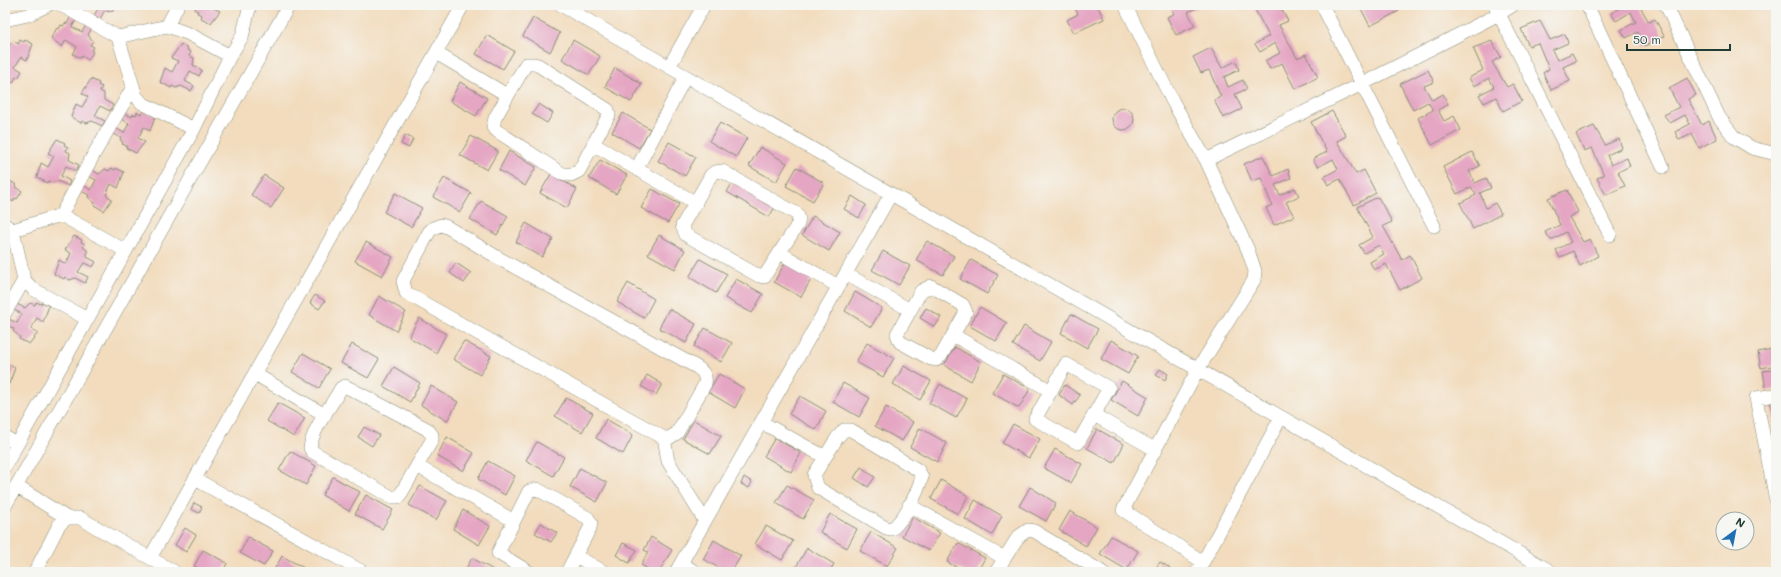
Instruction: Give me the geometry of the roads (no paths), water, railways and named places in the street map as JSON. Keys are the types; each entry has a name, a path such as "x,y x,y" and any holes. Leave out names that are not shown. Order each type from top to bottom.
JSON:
{"street":[{"path":"5,21 28,15 48,5"},
{"path":"61,5 118,37 167,26 189,34 230,56"},
{"path":"167,26 178,5"},
{"path":"5,466 194,129 230,56 242,37 250,5"},
{"path":"150,558 463,5"},
{"path":"561,5 669,67 685,78 1552,572"},
{"path":"669,67 704,5"},
{"path":"1125,5 1173,102 1206,160 1248,250 1255,271 1254,280 1198,369 1123,510 1200,567 1281,417"},
{"path":"1322,5 1434,226"},
{"path":"1206,160 1362,84 1497,9 1513,5"},
{"path":"1587,5 1663,167"},
{"path":"1666,5 1719,118 1734,137 1752,148 1776,154"},
{"path":"5,506 286,6"},
{"path":"1497,9 1610,235"},
{"path":"118,37 136,96 142,103 194,129"},
{"path":"436,53 507,95"},
{"path":"526,64 534,64 538,66 608,110 609,114 593,144 579,171 571,175 561,173 493,127 493,123 507,95 526,64"},
{"path":"637,168 685,78"},
{"path":"61,215 133,87"},
{"path":"593,144 696,203"},
{"path":"722,171 797,214 799,219 798,224 780,252 768,273 764,277 759,276 686,235 682,226 711,175 722,171"},
{"path":"695,572 678,568 891,194"},
{"path":"87,319 33,289 24,280 9,228 61,215 126,251"},
{"path":"441,226 447,227 704,373 706,379 705,384 677,433 669,438 664,438 406,293 403,281 429,232 433,228 441,226"},
{"path":"780,252 838,286"},
{"path":"846,274 910,310"},
{"path":"5,313 24,280"},
{"path":"931,286 963,305 966,312 942,356 936,360 931,359 900,342 897,338 897,334 910,310 921,291 925,287 931,286"},
{"path":"953,335 1051,390"},
{"path":"1066,364 1109,388 1078,443 1035,419 1051,390 1066,364"},
{"path":"255,374 325,414"},
{"path":"345,386 427,429 432,435 432,440 417,466 399,497 391,497 313,452 310,448 311,442 325,414 341,388 345,386"},
{"path":"1776,395 1756,398 1774,482 1776,500"},
{"path":"1094,415 1156,450"},
{"path":"761,422 825,457"},
{"path":"844,430 851,430 918,470 922,477 918,490 897,524 892,529 886,528 818,488 814,475 825,457 844,430"},
{"path":"5,437 17,444"},
{"path":"664,438 668,461 705,521"},
{"path":"417,466 514,521"},
{"path":"195,479 363,572"},
{"path":"16,486 68,518 80,518 175,572"},
{"path":"529,572 502,557 498,553 529,491 533,489 537,489 588,518 591,523 567,572"},
{"path":"909,505 1004,558"},
{"path":"35,572 59,526 68,518"},
{"path":"996,572 1018,536 1028,530 1040,534 1102,572"},
{"path":"576,556 604,572"}]}
